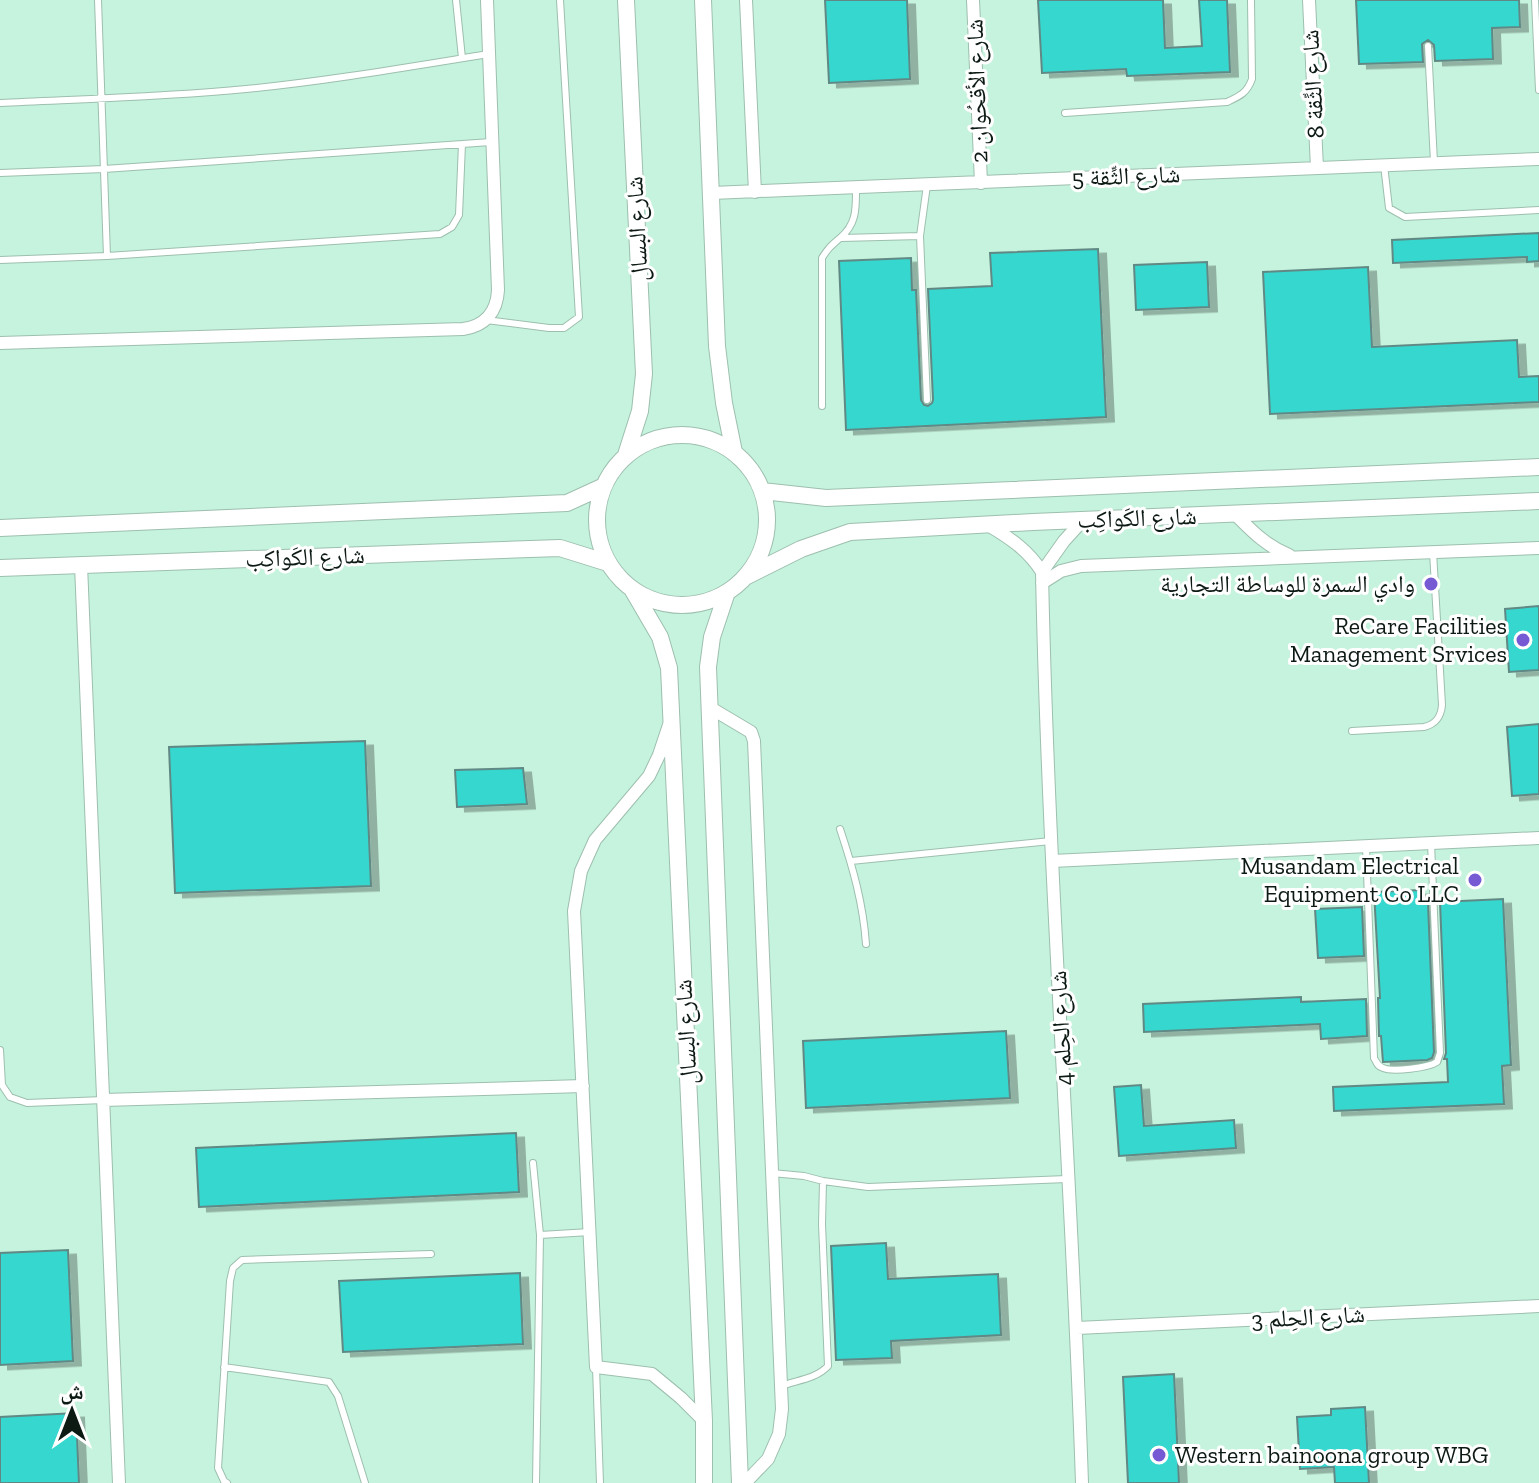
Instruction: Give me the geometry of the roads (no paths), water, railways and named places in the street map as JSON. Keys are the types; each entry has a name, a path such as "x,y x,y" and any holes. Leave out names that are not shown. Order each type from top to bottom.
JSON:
{"street":[{"path":"0,343 463,329 479,325 495,306 498,290 487,0"},
{"name":"شارع البسال","path":"626,0 644,374 640,411 626,455"},
{"path":"703,0 717,346 734,452"},
{"path":"746,0 755,192"},
{"name":"شارع الأقحُوان 2","path":"973,0 981,183"},
{"name":"شارع الثِّقة 8","path":"1309,0 1317,168"},
{"name":"شارع الثِّقة 5","path":"712,193 1539,159"},
{"path":"691,435 713,441 734,452 755,476 767,513 766,536 758,558 745,577 727,592 709,601 689,605 650,599 632,589 608,563 596,526 602,487 612,470 626,455 645,443 668,436 691,435"},
{"name":"شارع الكَواكِب","path":"762,491 826,498 1539,467"},
{"name":"شارع الكَواكِب","path":"0,528 567,503 602,487"},
{"name":"شارع الكَواكِب","path":"745,577 801,549 850,532 1539,501"},
{"path":"1235,514 1260,539 1296,558"},
{"path":"1042,578 1064,541 1083,520"},
{"path":"986,524 1026,551 1042,578"},
{"name":"شارع الكَواكِب","path":"0,568 560,548 608,563"},
{"path":"1042,578 1081,566 1539,548"},
{"path":"81,565 119,1483"},
{"name":"شارع الحِلم 4","path":"1042,578 1051,841 1077,1328 1082,1483"},
{"name":"شارع البسال","path":"632,589 660,637 669,668 704,1421 704,1483"},
{"name":"شارع البسال","path":"727,592 712,637 708,667 743,1483"},
{"path":"709,707 751,732 754,741 782,1409 779,1434 768,1459 743,1483"},
{"path":"671,718 649,776 595,840 581,871 574,911 596,1367 652,1374 704,1421"},
{"path":"1052,861 1539,838"},
{"path":"104,1100 583,1086"},
{"name":"شارع الحِلم 3","path":"1077,1328 1539,1306"}],"lane":[{"path":"98,0 107,256"},
{"path":"456,0 462,58"},
{"path":"486,320 564,328 579,317 560,0"},
{"path":"1065,113 1227,102 1241,96 1252,79 1251,0"},
{"path":"1535,0 1539,90"},
{"path":"1428,46 1434,163"},
{"path":"0,103 245,89 489,54"},
{"path":"0,173 104,169 492,142"},
{"path":"0,260 440,234 452,227 459,215 462,144"},
{"path":"1384,165 1389,208 1405,217 1539,210"},
{"path":"927,185 920,236 927,400"},
{"path":"822,406 822,258 830,244 841,238 855,220 856,188"},
{"path":"841,238 920,236"},
{"path":"1352,731 1424,727 1439,717 1442,705 1433,552"},
{"path":"840,829 862,902 866,944"},
{"path":"851,861 1051,841"},
{"path":"1366,846 1374,1058 1383,1068 1428,1067 1437,1062 1440,1053 1431,843"},
{"path":"0,1050 2,1085 10,1097 27,1103 104,1100"},
{"path":"533,1163 540,1235 536,1483"},
{"path":"772,1173 868,1187 1069,1179"},
{"path":"781,1386 820,1375 828,1366 823,1181"},
{"path":"540,1235 590,1232"},
{"path":"227,1483 218,1468 233,1268 242,1260 431,1254"},
{"path":"224,1367 329,1382 338,1396 365,1483"},
{"path":"596,1367 600,1483"}],"place":[{"name":"وادي السمرة للوساطة التجارية","path":"1431,584"},
{"name":"ReCare Facilities Management Srvices","path":"1523,640"},
{"name":"Musandam Electrical Equipment Co LLC","path":"1475,880"},
{"name":"Western bainoona group WBG","path":"1159,1455"}]}
